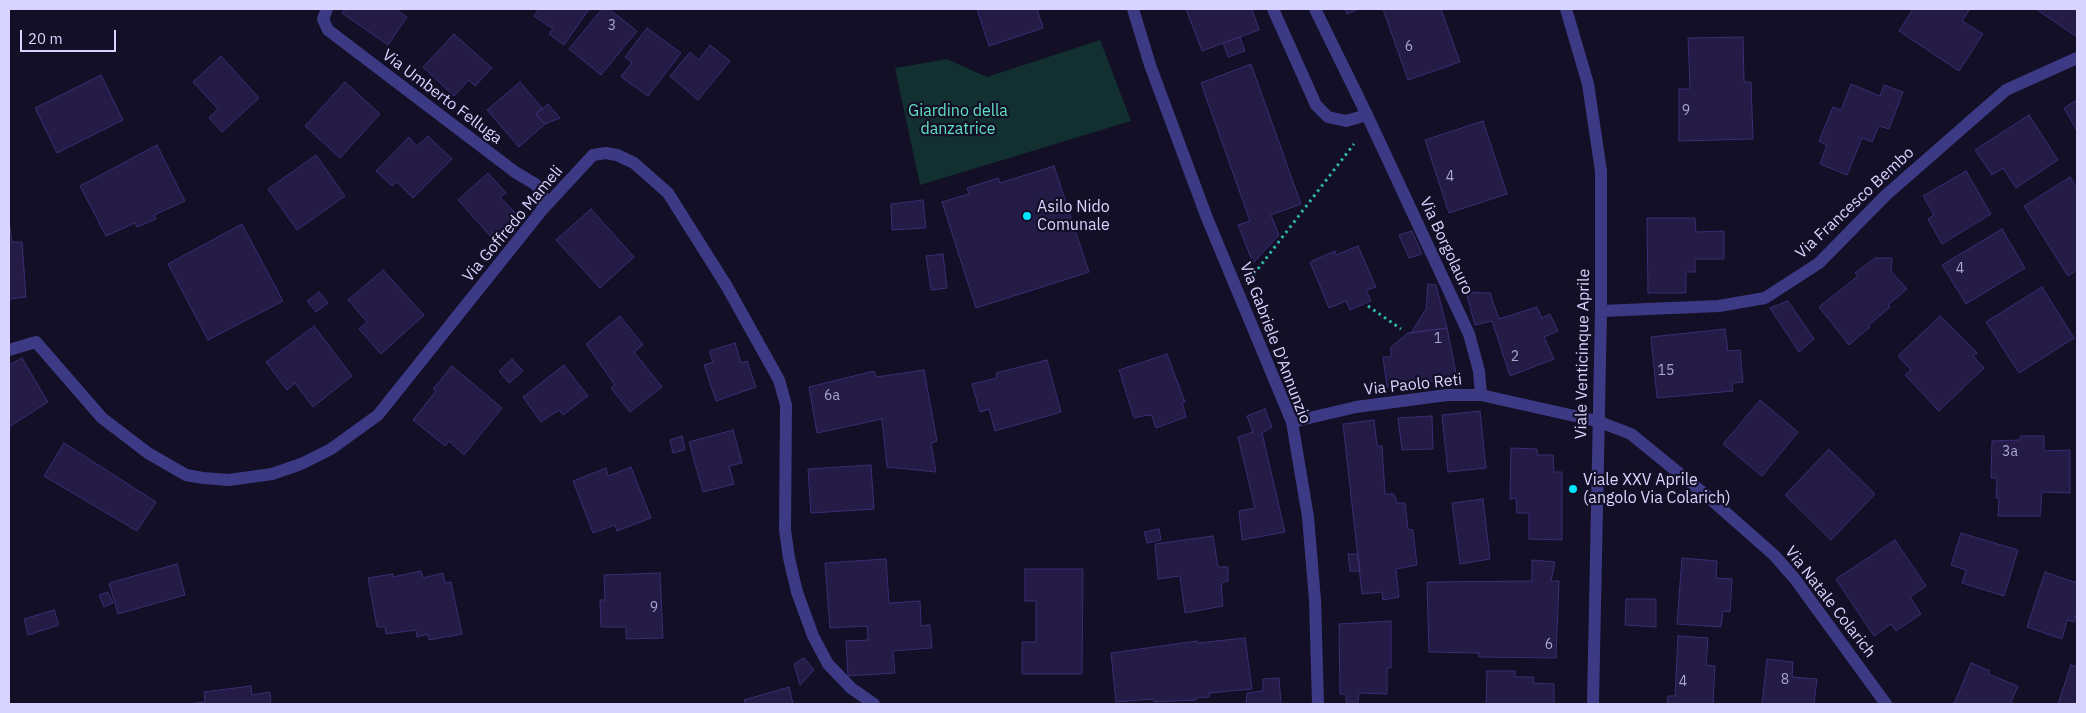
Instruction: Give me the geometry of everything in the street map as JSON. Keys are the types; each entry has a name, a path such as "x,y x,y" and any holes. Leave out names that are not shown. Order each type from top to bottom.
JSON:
{"street":[{"name":"Via Umberto Felluga","path":"327,9 323,19 328,30 515,172 535,184 541,191 543,198 542,210"},
{"name":"Via Gabriele D'Annunzio","path":"1133,9 1150,65 1208,218 1292,422 1308,517 1315,600 1318,704"},
{"path":"1273,9 1316,105 1328,117 1346,122 1367,115"},
{"name":"Via Borgolauro","path":"1315,9 1367,115 1469,334 1479,371 1481,395"},
{"name":"Viale Venticinque Aprile","path":"1566,9 1588,84 1601,171 1601,311 1597,421 1593,704"},
{"name":"Via Francesco Bembo","path":"1601,311 1719,306 1765,298 1819,263 1886,196 2006,90 2077,58"},
{"name":"Via Goffredo Mameli","path":"9,350 36,342 102,418 148,453 186,475 229,480 272,474 301,464 330,449 378,415 542,210 593,156 606,153 617,155 634,163 668,193 726,285 779,380 786,406 785,530 797,592 813,636 828,664 851,688 874,704"},
{"name":"Via Paolo Reti","path":"1292,422 1356,407 1447,395 1481,395 1597,421"},
{"name":"Via Natale Colarich","path":"1597,421 1631,434 1707,496 1774,555 1795,579 1886,704"}],"path":[{"path":"1252,277 1359,137"},
{"path":"1368,306 1402,329"}],"green space":[{"name":"Giardino della danzatrice","path":"1100,40 1131,121 920,185 895,68 947,59 987,77"}],"building":[{"path":"345,9 395,9 407,17 388,45 342,13"},
{"path":"539,9 589,9 564,45 549,34 553,29 534,16"},
{"path":"602,9 609,9 637,31 601,75 569,49"},
{"path":"977,9 1037,9 1043,28 989,46"},
{"path":"1186,9 1252,9 1259,30 1202,51"},
{"path":"1345,9 1358,9 1347,14"},
{"path":"1383,9 1441,9 1460,62 1408,80"},
{"path":"1913,9 1970,9 1962,21 1983,34 1959,71 1899,31"},
{"path":"2036,9 2077,9 2077,37"},
{"path":"647,28 681,53 648,96 621,77 632,62 625,57"},
{"path":"454,34 492,68 475,86 469,80 454,96 423,67"},
{"path":"1240,37 1245,51 1228,57 1223,43"},
{"path":"1743,37 1744,82 1751,82 1753,139 1679,141 1679,89 1689,89 1690,84 1688,38"},
{"path":"710,45 730,61 698,100 670,76 690,52 699,60"},
{"path":"221,56 259,98 222,132 209,118 218,109 193,82"},
{"path":"1251,64 1301,204 1271,215 1279,235 1253,263 1238,225 1250,221 1201,83"},
{"path":"101,75 123,120 57,153 35,108"},
{"path":"345,82 380,114 340,158 305,126"},
{"path":"520,82 542,108 536,114 545,124 519,147 487,110"},
{"path":"1851,84 1880,96 1884,85 1903,92 1889,129 1879,126 1872,142 1862,138 1847,175 1820,164 1827,145 1819,141 1833,107 1841,110"},
{"path":"2077,100 2077,131 2064,108"},
{"path":"548,104 560,118 545,124 536,114"},
{"path":"2029,115 2058,160 2016,188 2003,168 1992,175 1975,150"},
{"path":"1483,121 1507,194 1449,213 1425,140"},
{"path":"428,136 452,159 413,198 397,182 392,186 376,171 409,137 417,146"},
{"path":"157,145 185,201 154,215 156,219 137,227 135,223 106,236 80,186"},
{"path":"316,155 345,196 297,230 268,189"},
{"path":"1054,166 1089,272 976,308 942,202 969,194 967,188 998,178 1000,183"},
{"path":"1966,171 1991,214 1942,244 1928,219 1934,215 1923,196"},
{"path":"488,173 506,193 500,197 518,216 493,239 458,200"},
{"path":"2070,177 2077,188 2077,270 2068,276 2024,206"},
{"path":"923,200 926,228 892,230 891,204"},
{"path":"591,209 634,257 600,288 556,240"},
{"path":"1647,218 1695,218 1696,232 1724,231 1724,259 1695,259 1695,272 1686,272 1686,293 1648,293"},
{"path":"9,221 12,242 22,242 26,297 9,299"},
{"path":"242,224 283,301 208,340 168,264"},
{"path":"2002,229 2025,268 1966,304 1942,265"},
{"path":"1412,231 1422,254 1409,258 1399,235"},
{"path":"1358,246 1376,287 1366,290 1371,301 1350,310 1346,301 1329,308 1310,262 1335,251 1336,255"},
{"path":"943,254 947,288 931,290 926,256"},
{"path":"1875,258 1892,258 1891,271 1907,289 1888,305 1890,307 1849,345 1819,307 1858,276 1855,273"},
{"path":"383,270 424,315 381,354 359,329 367,322 348,300"},
{"path":"1428,284 1436,285 1447,328 1411,333 1426,309"},
{"path":"2042,287 2074,338 2019,373 1986,322"},
{"path":"319,292 328,303 316,312 307,301"},
{"path":"1466,292 1490,293 1499,319 1537,307 1542,318 1550,314 1558,331 1544,337 1554,359 1510,376 1492,321 1475,325"},
{"path":"1788,301 1814,339 1799,352 1770,308"},
{"path":"620,316 643,345 634,352 662,387 630,412 611,388 615,385 586,344"},
{"path":"1940,316 1977,353 1973,356 1984,368 1939,411 1905,375 1911,370 1898,356"},
{"path":"314,326 352,376 313,407 295,383 287,390 266,362"},
{"path":"1447,328 1457,378 1387,387 1383,357 1391,357 1391,347 1408,333"},
{"path":"1725,329 1728,351 1740,350 1743,382 1732,383 1733,391 1657,398 1651,337"},
{"path":"735,343 741,363 747,361 756,387 716,401 704,365 713,362 709,351"},
{"path":"1167,354 1185,402 1182,402 1186,417 1156,428 1152,416 1147,415 1134,418 1119,370"},
{"path":"22,358 48,402 9,427 9,365"},
{"path":"512,359 523,371 509,383 499,371"},
{"path":"1047,360 1061,412 995,431 989,409 980,412 972,384 997,378 996,373"},
{"path":"564,365 588,396 563,415 559,410 541,422 523,397"},
{"path":"452,366 502,408 464,455 449,441 445,446 413,420 436,391 433,389"},
{"path":"924,370 937,441 931,443 936,472 887,467 882,419 817,433 809,387 874,371 876,377"},
{"path":"1760,400 1798,432 1762,476 1723,444"},
{"path":"1265,409 1272,427 1262,433 1285,532 1242,540 1239,511 1255,508 1238,437 1253,432 1247,416"},
{"path":"1480,411 1486,468 1448,472 1442,415"},
{"path":"1432,416 1433,449 1402,450 1398,418"},
{"path":"1374,420 1377,446 1382,446 1385,494 1394,494 1397,503 1405,503 1408,529 1413,530 1417,565 1396,569 1399,597 1383,600 1382,592 1362,594 1343,424"},
{"path":"733,430 742,463 729,466 734,484 703,492 689,442"},
{"path":"682,436 685,450 673,453 670,440"},
{"path":"2021,436 2044,436 2044,451 2070,450 2070,493 2042,492 2040,516 1998,516 1999,498 1996,498 1997,478 1991,478 1992,441 2020,440"},
{"path":"64,443 156,502 137,531 44,476"},
{"path":"1511,448 1537,449 1537,455 1553,455 1554,472 1562,472 1562,540 1529,539 1529,513 1517,513 1516,498 1510,499"},
{"path":"1829,449 1875,494 1831,540 1785,495"},
{"path":"871,465 874,509 811,513 808,469"},
{"path":"631,467 651,518 617,531 615,525 593,533 573,481 606,468 608,476"},
{"path":"1483,499 1490,559 1460,564 1452,503"},
{"path":"1159,529 1161,540 1147,543 1144,532"},
{"path":"1961,533 2018,550 2004,596 1962,583 1966,570 1951,565"},
{"path":"1213,536 1218,567 1228,567 1228,581 1221,583 1223,606 1185,613 1180,576 1158,579 1155,544"},
{"path":"1895,540 1926,586 1910,597 1921,614 1896,631 1891,624 1874,636 1836,579"},
{"path":"1348,554 1358,554 1360,571 1350,571"},
{"path":"1682,558 1717,561 1716,578 1732,579 1730,612 1723,611 1721,627 1677,624"},
{"path":"886,559 889,603 920,601 921,626 930,625 932,648 893,651 895,673 848,676 846,641 868,640 867,626 830,628 825,563"},
{"path":"1532,560 1555,562 1551,581 1559,581 1556,658 1479,657 1479,653 1429,652 1427,582 1532,581"},
{"path":"177,564 185,595 118,614 109,583"},
{"path":"1025,569 1083,569 1082,674 1022,674 1022,642 1036,642 1036,601 1025,601"},
{"path":"421,571 423,578 443,573 445,583 451,582 462,634 429,640 428,634 417,637 416,630 386,634 385,627 377,627 368,578 393,574 393,577"},
{"path":"2045,572 2077,583 2077,611 2074,622 2067,620 2062,639 2027,627"},
{"path":"660,573 663,638 626,639 626,627 601,627 600,600 605,600 604,575"},
{"path":"108,592 113,603 104,607 99,595"},
{"path":"1626,599 1656,599 1656,627 1625,625"},
{"path":"54,610 59,625 28,635 24,619"},
{"path":"1391,621 1391,668 1387,668 1387,694 1359,693 1358,702 1346,702 1346,694 1340,694 1339,624"},
{"path":"1678,636 1708,638 1706,665 1715,666 1713,704 1667,704 1668,696 1675,696"},
{"path":"1245,638 1252,689 1209,693 1209,697 1196,698 1196,700 1154,702 1153,699 1116,702 1111,653 1197,641 1197,643"},
{"path":"804,658 814,670 800,685 794,664"},
{"path":"1767,659 1793,662 1792,677 1817,679 1814,704 1762,704"},
{"path":"1971,663 1990,671 1988,674 2018,686 2010,704 1954,704"},
{"path":"2071,665 2077,667 2077,704 2058,704"},
{"path":"1487,671 1515,671 1515,677 1534,677 1533,683 1554,684 1554,704 1486,704"},
{"path":"1279,678 1281,704 1246,704 1247,693 1263,691 1263,679"},
{"path":"251,686 252,695 270,692 271,704 188,704 205,702 204,692"},
{"path":"789,687 793,704 745,704 744,700"}],"place":[{"name":"Asilo Nido Comunale","path":"1027,216"},
{"name":"Viale XXV Aprile (angolo Via Colarich)","path":"1573,489"}]}
